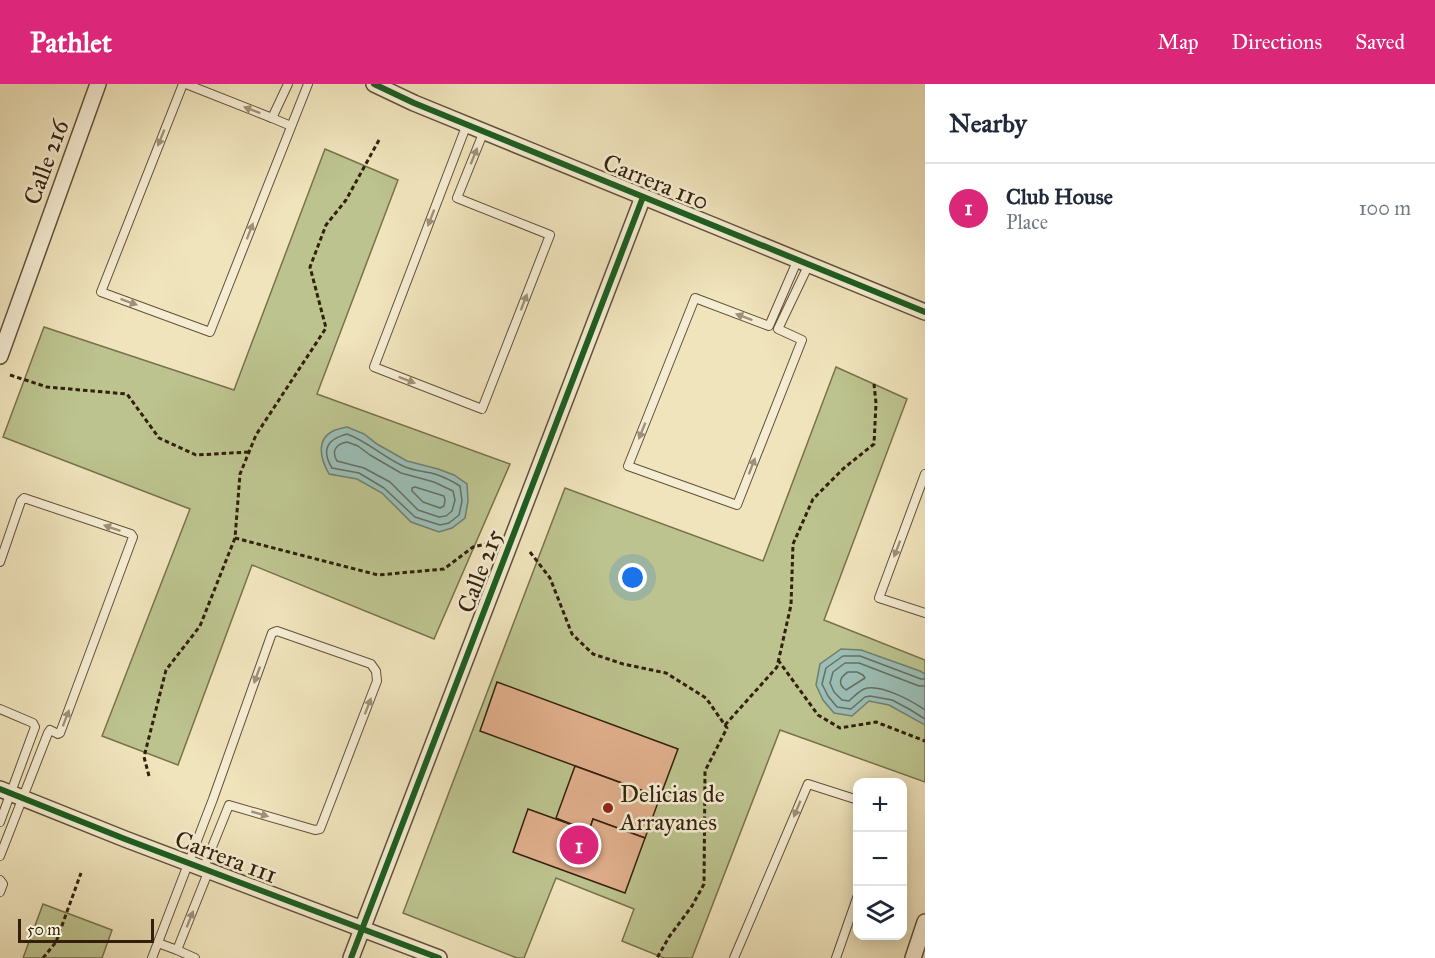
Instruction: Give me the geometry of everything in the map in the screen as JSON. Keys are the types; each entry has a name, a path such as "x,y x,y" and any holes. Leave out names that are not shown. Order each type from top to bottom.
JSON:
{"street":[{"name":"Calle 216","path":"0,357 98,84"},
{"name":"Carrera 110","path":"374,84 925,312"},
{"name":"Calle 215","path":"351,958 643,197"},
{"name":"Carrera 111","path":"11,794 439,958"},
{"path":"913,958 925,922"}],"lane":[{"path":"291,126 184,84 101,292 210,332 308,84"},
{"path":"272,118 288,84"},
{"path":"441,191 550,235 482,409 374,367 441,191 467,124"},
{"path":"457,198 484,131"},
{"path":"774,328 804,261"},
{"path":"696,298 774,328 802,340 737,505 628,466 696,298"},
{"path":"925,474 879,598 925,613"},
{"path":"0,561 24,498 131,534 133,537 60,733 50,730 11,794 0,856"},
{"path":"152,958 213,799 272,633 277,632 371,664 376,671 377,681 320,829 315,830 213,799"},
{"path":"0,710 33,723 35,727 48,733"},
{"path":"0,822 35,727"},
{"path":"734,958 808,784 853,798"},
{"path":"177,950 229,805"},
{"path":"0,880 3,884 0,892"},
{"path":"836,958 853,909"},
{"path":"158,943 195,958"}],"path":[{"path":"149,776 144,757 166,670 201,626 235,538 240,474 256,435 326,328 310,267 326,225 346,200 379,140"},
{"path":"10,375 47,387 127,394 159,438 196,455 249,452"},
{"path":"724,725 777,667 791,605 793,544 813,499 844,468 874,444 876,404 874,384"},
{"path":"235,538 378,575 444,569 473,547 486,544"},
{"path":"530,552 550,578 572,634 593,654 623,664 666,673 706,698 727,728 705,771 704,884 657,958"},
{"path":"778,660 818,715 840,728 876,722 925,741"},
{"path":"43,958 56,942 81,873"}],"green space":[{"path":"325,149 398,180 317,394 510,464 434,639 252,565 178,765 102,736 190,509 3,437 44,327 234,390"},
{"path":"836,367 907,399 824,620 925,660 925,782 780,730 692,958 664,958 622,941 634,909 556,878 524,958 517,958 403,913 565,488 763,561"},
{"path":"43,904 112,930 102,958 23,958"}],"water":[{"path":"347,427 364,434 407,461 454,475 467,484 468,501 465,518 452,528 439,532 411,522 382,493 357,479 329,474 322,457 322,445 327,435"},
{"path":"841,649 861,650 925,674 925,725 889,705 869,701 852,716 834,713 823,700 816,685 820,664"}],"building":[{"path":"497,682 678,749 660,797 480,731"},
{"name":"Delicias de Arrayanes","path":"575,766 660,797 645,838 593,819 589,831 556,818"},
{"path":"528,809 589,831 593,819 645,838 625,893 513,852"}],"cycle path":[{"path":"374,84 414,103 925,312"},
{"path":"351,958 643,197"},
{"path":"0,789 439,958"}],"place":[{"name":"Delicias de Arrayanes","path":"608,808"},
{"name":"Club House","path":"579,845"}]}
